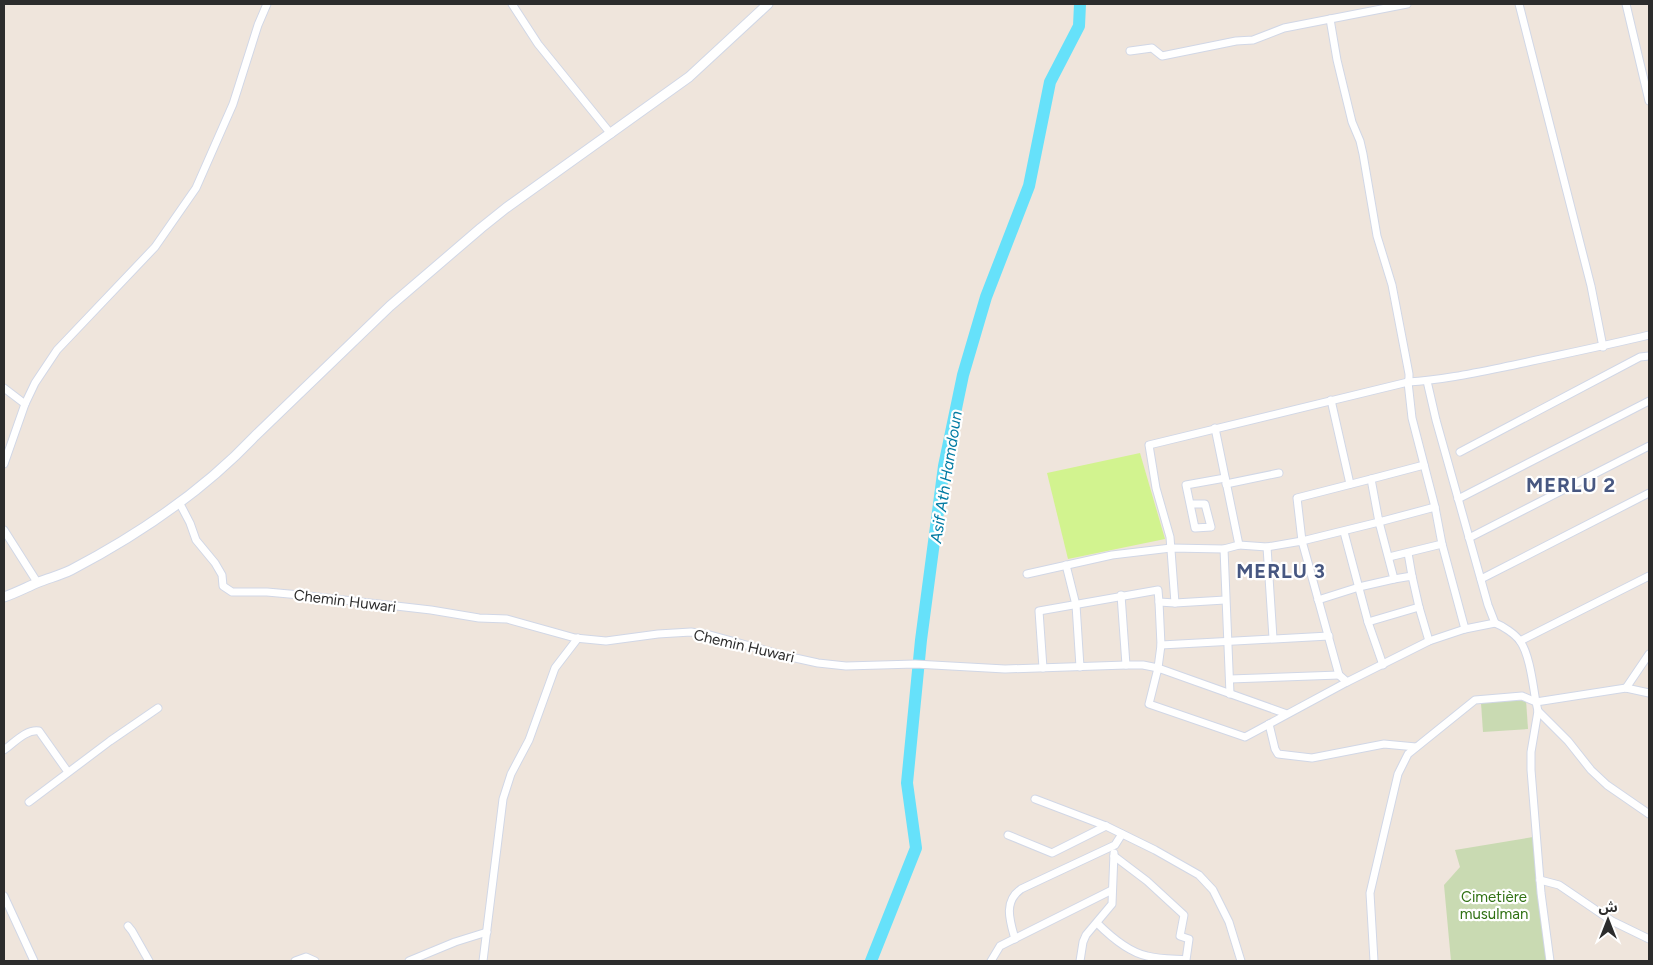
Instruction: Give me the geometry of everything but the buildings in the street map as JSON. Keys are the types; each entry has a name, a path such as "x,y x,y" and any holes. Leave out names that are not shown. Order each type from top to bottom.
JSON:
{"street":[{"path":"4,464 25,404 35,383 57,350 155,247 196,188 233,104 258,25 267,4"},
{"path":"512,4 538,44 611,134"},
{"path":"4,598 37,582 70,570 149,524 230,463 262,429 424,276 506,208 689,77 768,4"},
{"path":"1130,51 1152,48 1162,56 1236,40 1253,40 1284,28 1407,4"},
{"path":"1519,4 1591,286 1603,347"},
{"path":"1626,4 1649,101"},
{"path":"1330,18 1337,60 1352,122 1360,141 1378,236 1392,285 1409,374 1408,382 1412,418 1435,507 1442,544 1466,629"},
{"path":"1176,603 1170,537 1156,488 1149,444 1408,382 1427,381 1603,347 1649,335"},
{"path":"1460,452 1640,357 1649,356"},
{"path":"1427,381 1458,499 1488,605 1495,623"},
{"path":"4,388 25,404"},
{"path":"1331,400 1350,484"},
{"path":"1458,499 1649,401"},
{"path":"1215,428 1238,545"},
{"path":"1469,538 1649,446"},
{"path":"1339,676 1302,541 1297,498 1424,465"},
{"path":"1190,504 1186,486 1279,474"},
{"path":"1372,479 1379,522 1394,580"},
{"path":"1481,579 1649,493"},
{"name":"Chemin Huwari","path":"179,502 196,540 215,563 222,575 223,586 232,592 267,592 300,595 431,610 479,618 507,619 578,638 606,640 691,632 710,634 810,661 846,666 915,664 1005,669 1143,665 1158,668 1287,714"},
{"path":"1026,574 1112,555 1171,548 1224,549 1238,545 1267,547 1344,532 1435,507"},
{"path":"4,530 37,582"},
{"path":"1344,532 1368,622 1383,665"},
{"path":"1389,557 1442,544"},
{"path":"1267,547 1273,638"},
{"path":"1224,549 1230,694"},
{"path":"1408,553 1418,607 1429,641"},
{"path":"1066,565 1076,605 1080,667"},
{"path":"1318,600 1359,587 1412,576"},
{"path":"1520,641 1649,576"},
{"path":"1043,668 1039,610 1158,590 1161,645 1158,668 1149,704 1245,737 1347,682 1429,641 1466,629 1495,623 1501,625 1520,641 1525,652 1538,711 1531,752 1531,770 1540,880 1550,961"},
{"path":"1122,595 1126,665"},
{"path":"1158,602 1176,603 1225,600"},
{"path":"1368,622 1418,607"},
{"path":"1161,645 1329,636"},
{"path":"483,961 503,798 529,740 555,668 578,638"},
{"path":"1626,688 1649,654"},
{"path":"1230,679 1339,676 1347,682"},
{"path":"1374,961 1370,893 1398,774 1408,754 1475,700 1522,696 1536,702 1626,688 1649,693"},
{"path":"29,802 158,708"},
{"path":"1538,711 1607,785 1649,814"},
{"path":"1269,724 1278,754 1312,758 1384,744 1416,747"},
{"path":"4,750 28,732 39,731 68,772"},
{"path":"1035,798 1106,826 1199,875 1213,890 1229,922 1241,961"},
{"path":"1008,835 1052,853 1106,826"},
{"path":"1015,939 1009,917 1010,900 1014,894 1114,845 1122,834"},
{"path":"1080,961 1086,935 1112,904 1114,845"},
{"path":"1097,923 1122,945 1145,956 1186,960 1189,939 1180,936 1184,915 1147,881 1114,856"},
{"path":"1540,880 1559,886 1612,921 1649,939"},
{"path":"991,961 1000,946 1112,890"},
{"path":"4,896 34,961"},
{"path":"128,926 148,961"},
{"path":"409,961 455,942 487,932"},
{"path":"294,961 306,957 314,961"}],"green space":[{"path":"1140,453 1165,539 1068,559 1047,473"},
{"path":"1526,700 1528,729 1483,732 1481,703"},
{"name":"Cimetière musulman","path":"1533,837 1550,961 1451,961 1444,885 1460,867 1455,850"}],"waterway":[{"name":"Asif Ath Hamdoun","path":"871,961 916,848 907,783 921,640 944,466 963,375 986,297 1029,186 1050,82 1079,26 1080,4"}],"district":[{"name":"MERLU 2","path":"1571,485"},
{"name":"MERLU 3","path":"1281,571"}]}
